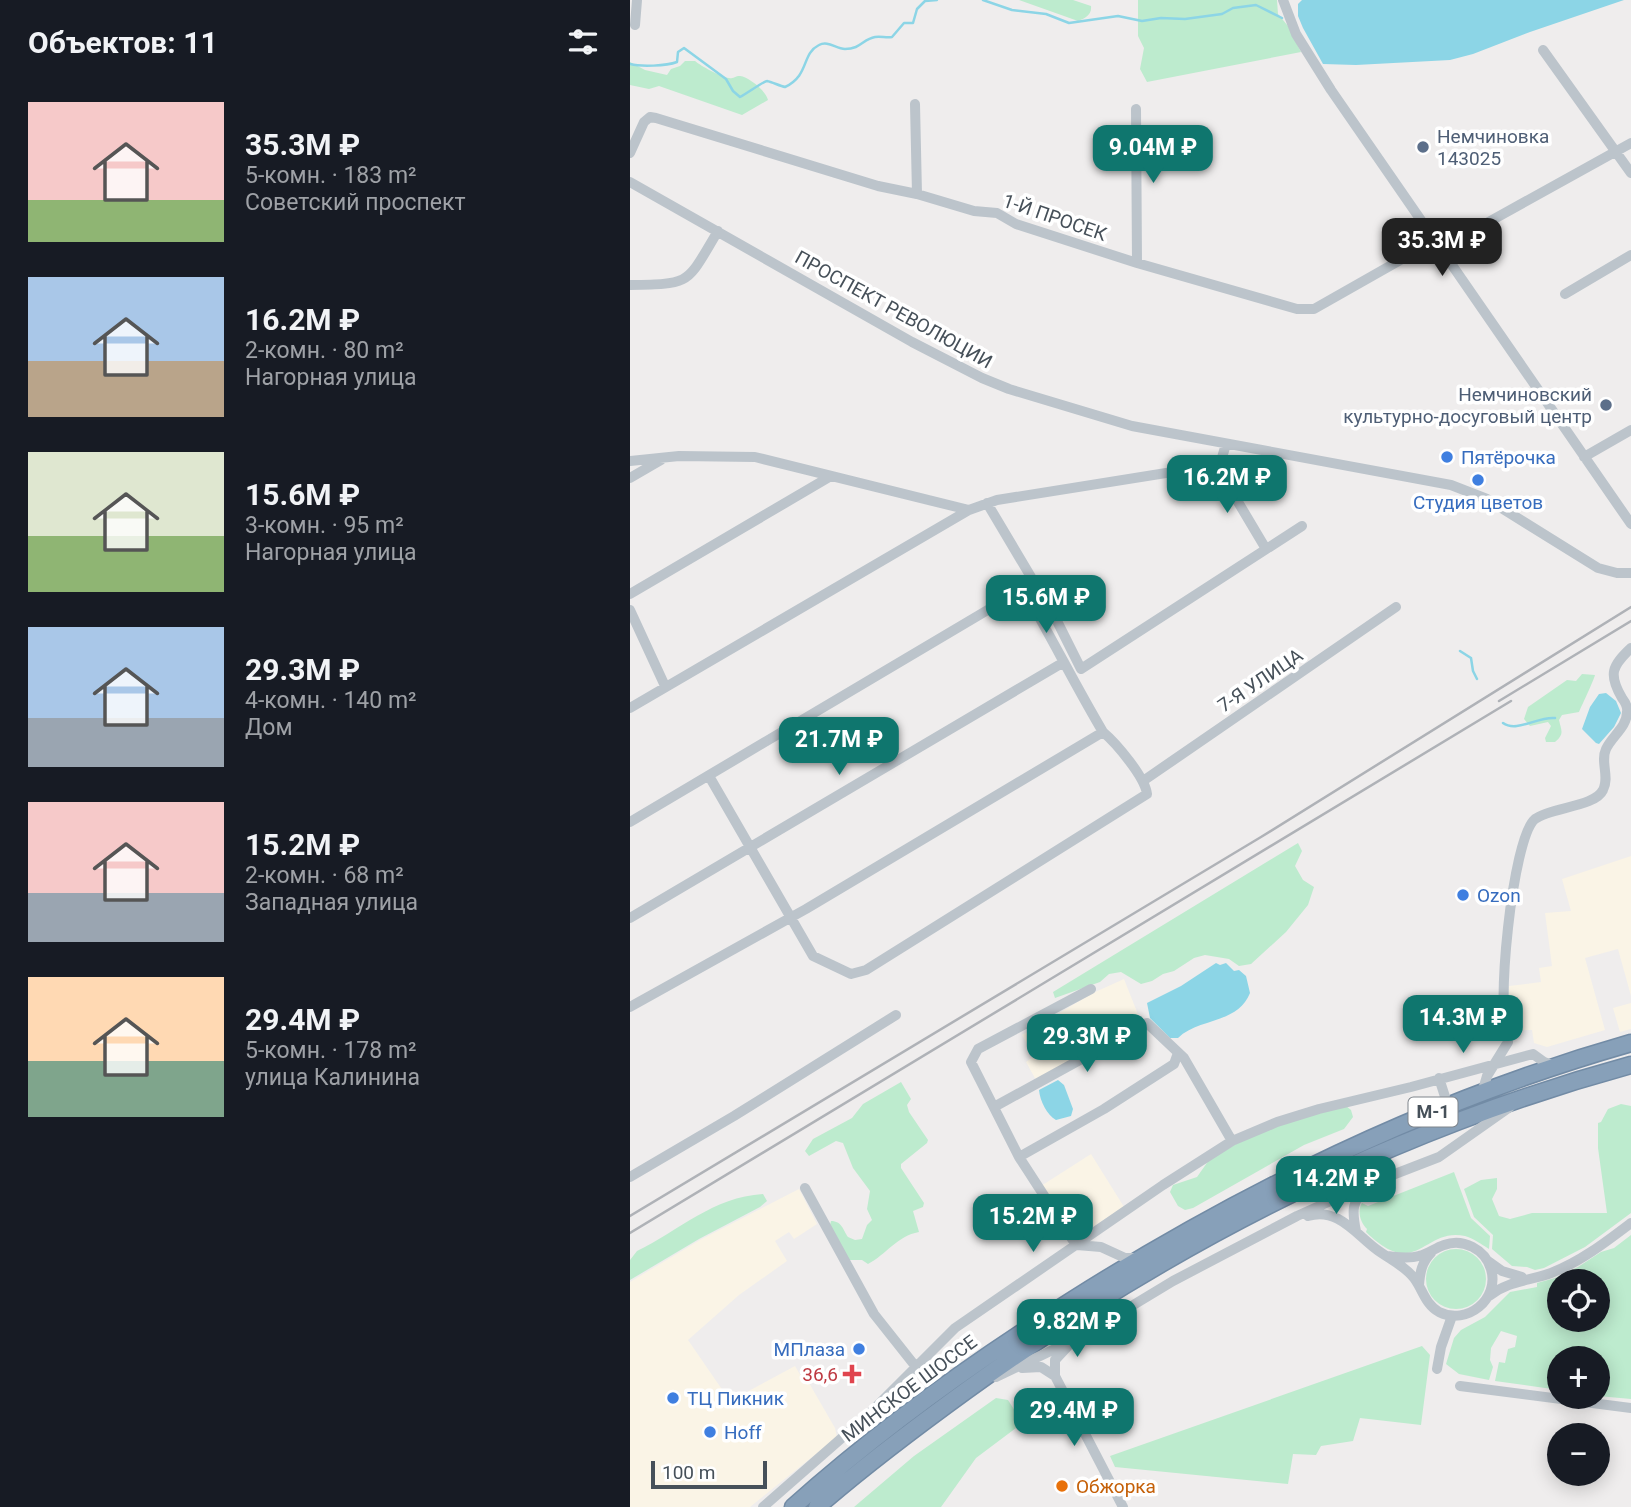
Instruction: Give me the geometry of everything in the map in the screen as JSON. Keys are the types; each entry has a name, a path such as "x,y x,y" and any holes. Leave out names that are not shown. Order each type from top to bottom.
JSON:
{"highway":[{"name":"МИНСКОЕ ШОССЕ","path":"793,1507 870,1442 973,1365 1141,1257 1209,1219 1274,1185 1448,1106 1554,1066 1631,1043"},
{"name":"М-1","path":"1520,1099 1631,1065"},
{"name":"МИНСКОЕ ШОССЕ","path":"817,1507 909,1432 961,1394 1112,1292 1219,1231 1362,1161 1520,1099"}],"street":[{"path":"635,25 637,0"},
{"path":"1283,0 1296,34 1317,68 1631,524"},
{"path":"1543,50 1631,173"},
{"path":"915,104 917,194"},
{"path":"1136,109 1137,263"},
{"name":"1-Й ПРОСЕК","path":"630,153 646,119 656,118 878,186 974,211 997,213 1016,224 1137,263 1240,294 1306,310 1314,309 1404,258 1438,246 1631,144"},
{"name":"ПРОСПЕКТ РЕВОЛЮЦИИ","path":"630,182 912,342 982,378 1132,426 1461,488 1501,507 1598,568 1631,573"},
{"path":"630,285 667,284 686,279 718,231"},
{"path":"1564,293 1631,255"},
{"path":"1584,457 1631,430"},
{"path":"630,708 968,510 987,503 1216,465 1222,461 1226,444"},
{"path":"630,461 679,456 755,457 968,510"},
{"path":"630,478 663,459"},
{"path":"1216,465 1266,550"},
{"path":"630,594 831,476"},
{"path":"709,776 813,956 851,974 866,970 1145,797 1147,788 1143,781 1112,739 1103,732 1064,662 987,503"},
{"path":"1027,585 1056,619 1077,667 1081,669 1302,526"},
{"path":"630,822 1027,585"},
{"name":"7-Я УЛИЦА","path":"1143,781 1396,607"},
{"path":"630,610 665,686"},
{"path":"1482,1093 1487,1076 1508,1042 1505,1029 1506,946 1513,885 1525,835 1531,824 1541,816 1593,799 1604,790 1606,748 1628,713 1626,704 1615,686 1614,668 1618,660 1631,648"},
{"path":"630,918 1064,662"},
{"path":"630,1007 806,909 1103,732"},
{"path":"1076,1245 1019,1157 973,1068 972,1056 978,1049 1091,989"},
{"path":"630,1177 896,1015"},
{"path":"994,1107 1147,1023 1184,1058 1232,1141"},
{"path":"1019,1157 1104,1109 1174,1064 1178,1053"},
{"path":"763,1507 863,1420 955,1328 1232,1141 1277,1122 1319,1109 1533,1054 1554,1066"},
{"path":"1439,1078 1448,1106"},
{"path":"1055,1376 1055,1360 1061,1351 1181,1276 1353,1191 1451,1150 1520,1099"},
{"path":"1356,1231 1352,1210 1354,1202 1360,1193 1373,1184"},
{"path":"804,1188 874,1314 916,1367"},
{"path":"1288,1222 1315,1214 1336,1217 1404,1267 1419,1285 1429,1305 1452,1316 1472,1312 1510,1283 1566,1266 1631,1223"},
{"path":"1387,1256 1413,1257 1457,1242 1480,1251 1488,1261 1510,1275 1529,1278"},
{"path":"1076,1245 1110,1249 1125,1258 1141,1257"},
{"path":"1419,1285 1425,1259 1434,1250"},
{"path":"1487,1298 1493,1280 1488,1261"},
{"path":"1437,1369 1441,1347 1452,1316"},
{"path":"961,1394 1082,1336"},
{"path":"1011,1370 1034,1366 1055,1376 1123,1507"},
{"path":"1460,1385 1631,1408"}],"shaded area":[{"path":"1631,856 1631,996 1618,949 1585,958 1605,1030 1547,1047 1534,1043 1532,1030 1509,1031 1509,986 1541,982 1539,968 1552,966 1545,913 1571,911 1562,879"},
{"path":"1124,979 1141,1022 1036,1080 1026,1062 1034,1056 1022,1035 1093,993"},
{"path":"1631,1003 1631,1029 1620,1032 1613,1008"},
{"path":"1091,1154 1124,1207 1075,1238 1041,1186"},
{"path":"799,1189 817,1224 794,1239 789,1232 775,1241 787,1261 739,1295 688,1340 730,1401 795,1366 802,1378 805,1376 835,1428 837,1437 750,1507 630,1507 630,1282 700,1240"}],"green space":[{"path":"1019,0 1073,0 1091,6 1091,9 1088,16 1078,21"},
{"path":"1138,0 1277,0 1278,14 1288,26 1301,52 1147,82 1140,69 1144,48 1138,36"},
{"path":"685,61 695,61 725,77 740,76 748,79 761,89 768,100 742,115 659,86 649,89 630,85 630,62 645,70 667,75 671,69"},
{"path":"1582,674 1595,675 1579,712 1562,715 1559,720 1562,732 1560,737 1555,742 1546,742 1545,738 1551,726 1548,722 1530,726 1524,719 1528,707 1567,680 1576,681"},
{"path":"1298,843 1302,851 1295,866 1303,880 1314,887 1308,905 1286,932 1251,964 1239,966 1229,959 1205,955 1194,958 1152,981 1141,984 1121,972 1109,974 1100,982 1055,998 1053,992"},
{"path":"901,1082 911,1099 907,1105 909,1112 928,1140 901,1164 924,1203 923,1207 913,1211 919,1232 904,1237 868,1264 862,1260 848,1260 830,1225 831,1221 840,1224 848,1237 862,1239 872,1220 867,1209 870,1191 853,1168 843,1143 836,1141 809,1156 805,1151 813,1139 852,1118 863,1104"},
{"path":"1621,1104 1631,1106 1631,1213 1585,1247 1544,1268 1535,1270 1512,1266 1492,1249 1493,1235 1474,1217 1464,1189 1481,1180 1497,1178 1497,1189 1492,1199 1499,1216 1510,1219 1532,1213 1607,1213 1598,1148 1598,1123 1608,1109"},
{"path":"1346,1106 1353,1117 1344,1129 1304,1145 1193,1208 1185,1210 1178,1206 1170,1192 1173,1185 1197,1177 1209,1160 1236,1144 1281,1124"},
{"path":"1454,1172 1471,1218 1490,1236 1489,1249 1468,1237 1451,1235 1409,1253 1397,1252 1383,1246 1366,1232 1360,1216 1362,1203 1368,1206"},
{"path":"763,1194 767,1201 760,1207 630,1280 630,1260 637,1251 712,1208 745,1196"},
{"path":"1631,1235 1631,1399 1610,1397 1610,1346 1547,1346 1547,1388 1495,1381 1499,1362 1505,1363 1508,1349 1515,1347 1517,1336 1501,1331 1491,1348 1490,1360 1493,1367 1489,1380 1459,1374 1446,1364 1454,1338 1461,1330 1485,1317 1510,1292 1537,1287 1537,1283 1547,1280 1547,1332 1610,1332 1610,1269 1574,1269 1601,1252 1614,1248"},
{"path":"1456,1249 1477,1258 1486,1279 1477,1300 1456,1309 1435,1300 1426,1279 1435,1258"},
{"path":"1422,1346 1430,1355 1421,1425 1360,1418 1353,1441 1321,1446 1316,1455 1293,1454 1288,1484 1115,1467 1110,1456"},
{"path":"996,1398 1008,1400 1021,1420 1016,1428 976,1458 941,1507 854,1507 914,1456"}],"water":[{"path":"1302,0 1624,0 1450,60 1356,65 1323,64 1298,16 1298,4"},
{"path":"1606,693 1616,701 1621,713 1614,727 1599,744 1582,729 1590,707 1599,694"},
{"path":"1216,963 1226,963 1234,971 1239,970 1246,976 1250,993 1244,1003 1227,1016 1196,1027 1178,1038 1170,1038 1150,1018 1147,1003 1181,986"},
{"path":"1058,1080 1064,1085 1073,1109 1071,1116 1056,1120 1045,1107 1039,1090"}],"waterway":[{"path":"630,64 654,66 677,62 678,52 684,48 726,79 740,97 767,81 785,87 793,82 813,49 819,45 850,49 871,38 892,37 904,23 913,23 917,9 925,1 937,0"},
{"path":"983,0 1012,10 1046,14 1069,23 1118,16 1142,21 1161,18 1185,19 1222,14 1233,8 1256,5 1282,18"},
{"path":"1460,651 1471,658 1477,679"},
{"path":"1503,723 1515,726 1555,718"}],"railway":[{"path":"630,1216 1261,837 1631,607"},
{"path":"1499,701 1631,621"},
{"path":"630,1233 1511,701"}],"place":[{"name":"Немчиновка 143025","path":"1423,147"},
{"name":"Немчиновский культурно-досуговый центр","path":"1606,405"},
{"name":"Пятёрочка","path":"1447,457"},
{"name":"Студия цветов","path":"1478,480"},
{"name":"Ozon","path":"1463,895"},
{"name":"МПлаза","path":"859,1349"},
{"name":"36,6","path":"852,1374"},
{"name":"ТЦ Пикник","path":"673,1398"},
{"name":"Hoff","path":"710,1432"},
{"name":"Обжорка","path":"1062,1486"}]}
